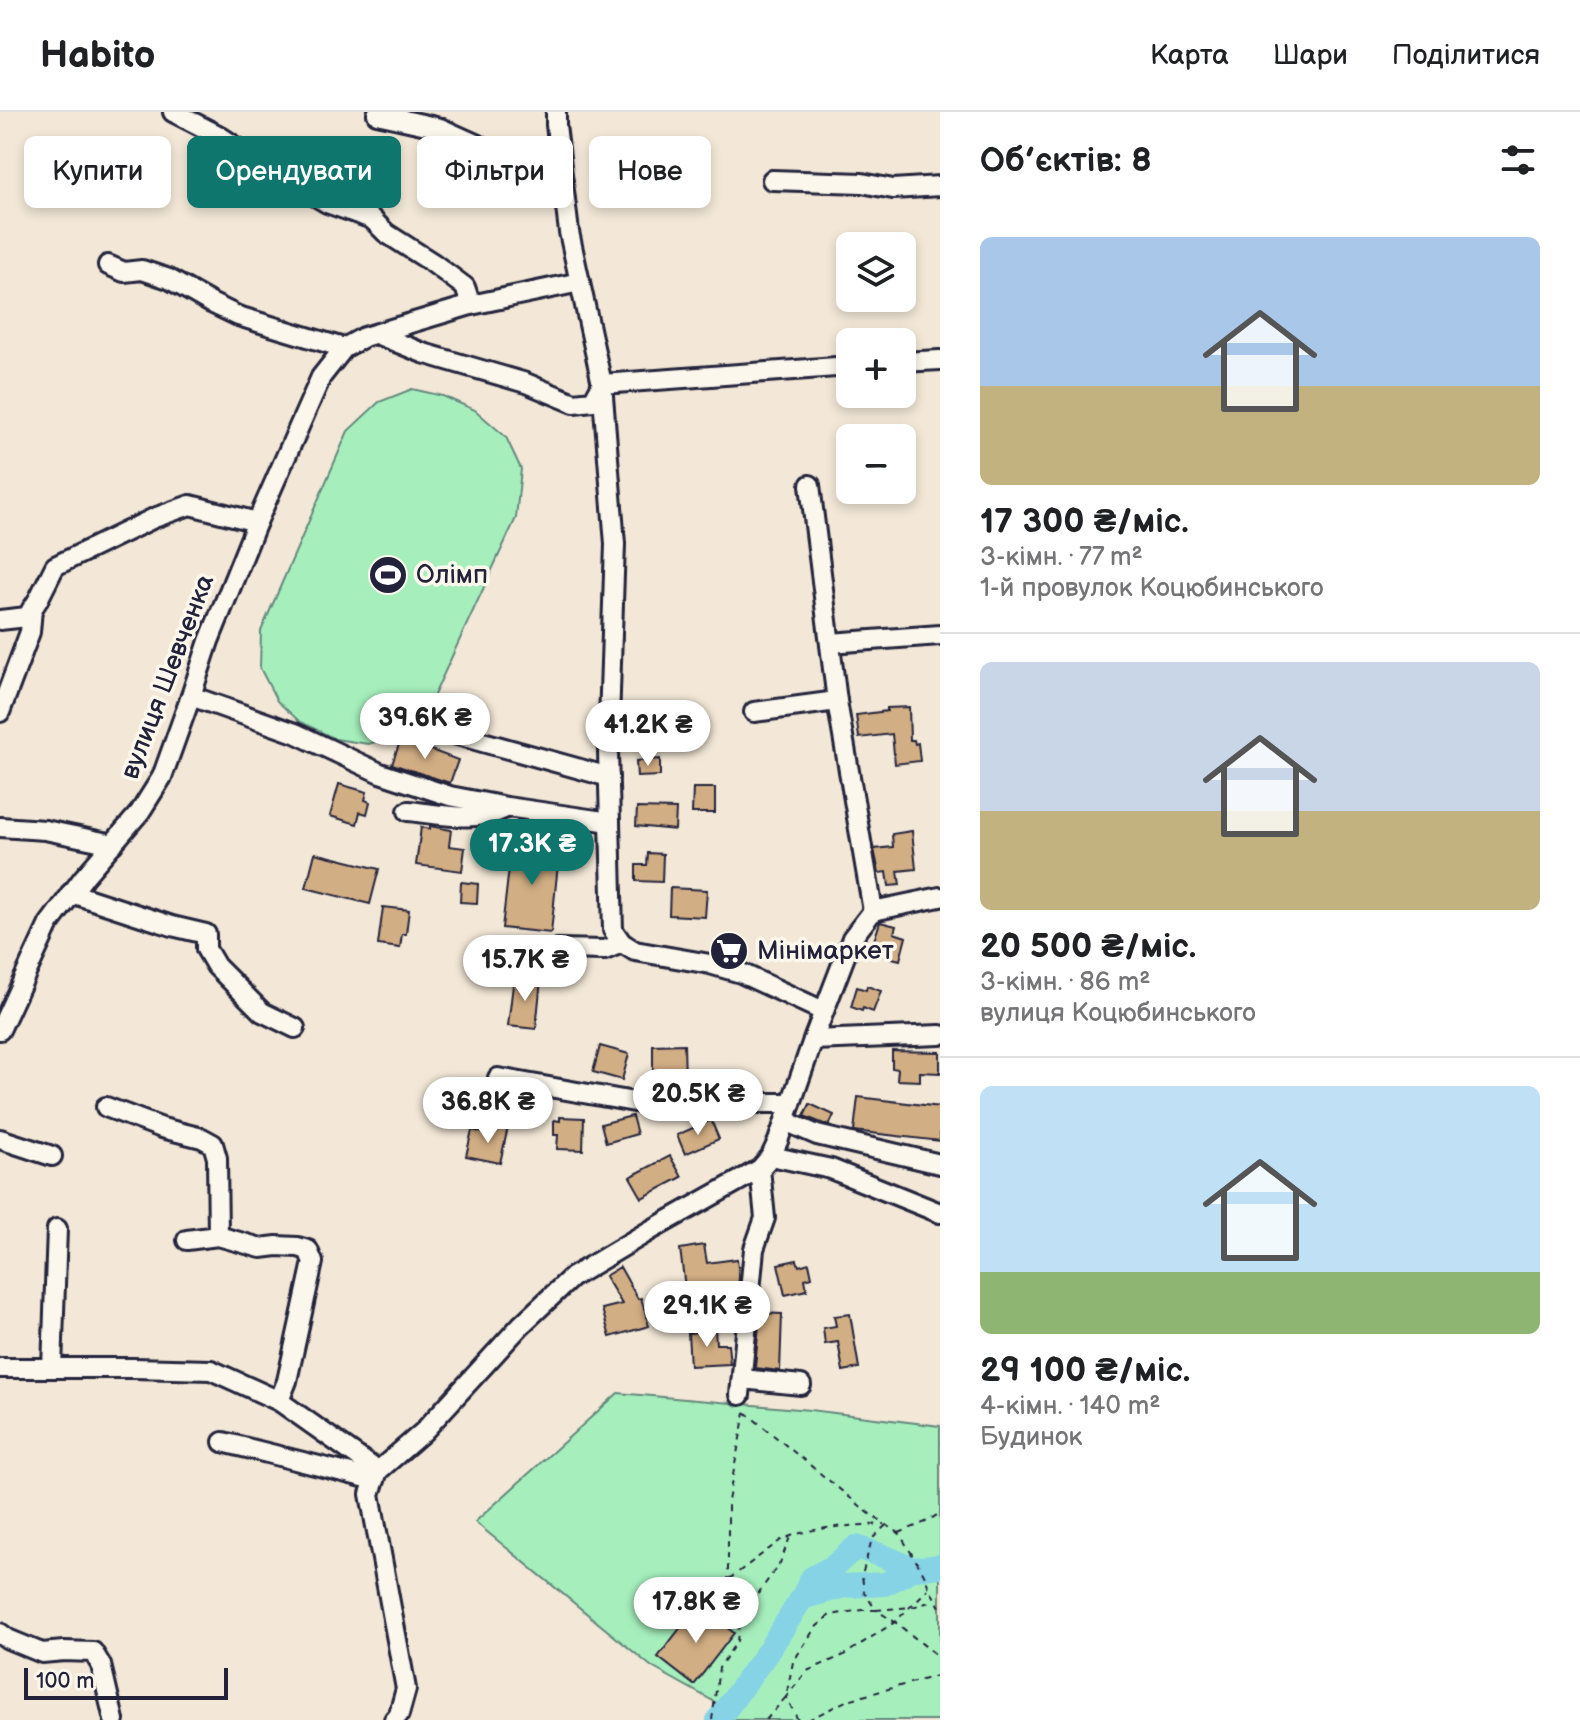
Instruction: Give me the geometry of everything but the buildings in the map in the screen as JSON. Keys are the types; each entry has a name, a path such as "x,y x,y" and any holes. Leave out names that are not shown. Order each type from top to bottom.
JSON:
{"street":[{"path":"173,112 218,135 327,203 372,219 386,233 465,287 471,305"},
{"path":"556,112 557,136"},
{"path":"377,114 440,128 458,136"},
{"path":"772,180 862,183 893,189 940,186"},
{"path":"566,208 602,384 615,544 609,777 613,930 622,943 635,951 710,964 741,973 823,1011"},
{"path":"108,265 124,272 142,270 169,279 238,316 344,348"},
{"name":"вулиця Шевченка","path":"0,1030 49,924 71,893 140,812 162,777 209,641 321,377 344,348 364,337 471,305 580,282"},
{"path":"376,334 423,353 526,383 574,403 593,401 602,384"},
{"path":"916,361 940,360"},
{"path":"602,384 836,367"},
{"path":"810,485 837,701 873,911"},
{"path":"0,620 27,617 55,566 154,518 190,505 257,522"},
{"path":"0,712 30,632 32,609"},
{"path":"830,643 940,635"},
{"path":"191,696 295,733 380,773 450,796 610,822"},
{"path":"754,712 837,701"},
{"path":"425,726 609,777"},
{"path":"408,811 457,816 492,815 507,807"},
{"path":"0,827 45,830 113,844"},
{"path":"71,893 206,934 206,949 216,966 262,1012 295,1028"},
{"path":"801,1385 742,1396 754,1249 765,1218 766,1162 788,1112 852,938 873,911 940,897"},
{"path":"558,949 605,950 622,943"},
{"path":"813,1040 940,1035"},
{"path":"498,1078 640,1103 788,1112 817,1135 940,1164"},
{"path":"106,1107 213,1144 217,1158 218,1236"},
{"path":"0,1139 52,1156"},
{"path":"394,1720 399,1714 406,1689 370,1494 377,1476 423,1432 521,1325 572,1277 766,1162 831,1169 940,1213"},
{"path":"52,1368 57,1229"},
{"path":"187,1240 218,1236 261,1248 277,1246 308,1250 313,1262 287,1381 279,1401"},
{"path":"0,1368 211,1370 279,1401 377,1476"},
{"path":"223,1442 377,1476"},
{"path":"0,1633 42,1653 93,1652 101,1665 114,1720"}],"path":[{"path":"742,1396 870,1514 899,1533 940,1607"},
{"path":"712,1720 719,1668 737,1641 739,1625 728,1580 728,1501 742,1396"},
{"path":"899,1533 940,1513"},
{"path":"728,1580 790,1536 837,1527 886,1524"},
{"path":"886,1524 872,1539 862,1575 864,1592 876,1610 940,1658"},
{"path":"739,1625 780,1563 790,1536"},
{"path":"766,1720 807,1671 844,1655 895,1622 929,1588"},
{"path":"798,1720 786,1697 793,1662 815,1628 830,1615 912,1607 935,1601"},
{"path":"808,1720 848,1700 940,1675"}],"green space":[{"name":"Олімп","path":"412,389 443,396 475,410 506,437 521,469 516,518 429,706 405,733 368,744 335,739 299,721 277,701 260,668 261,631 348,431 379,402"},
{"path":"618,1393 810,1410 940,1426 940,1720 719,1720 722,1706 652,1667 475,1522"}],"waterway":[{"path":"718,1720 769,1650 812,1578 833,1567 856,1547 913,1569 940,1566"},
{"path":"802,1598 845,1586 885,1584 913,1569"}],"place":[{"name":"Олімп","path":"388,575"},
{"name":"Мінімаркет","path":"729,951"}]}
